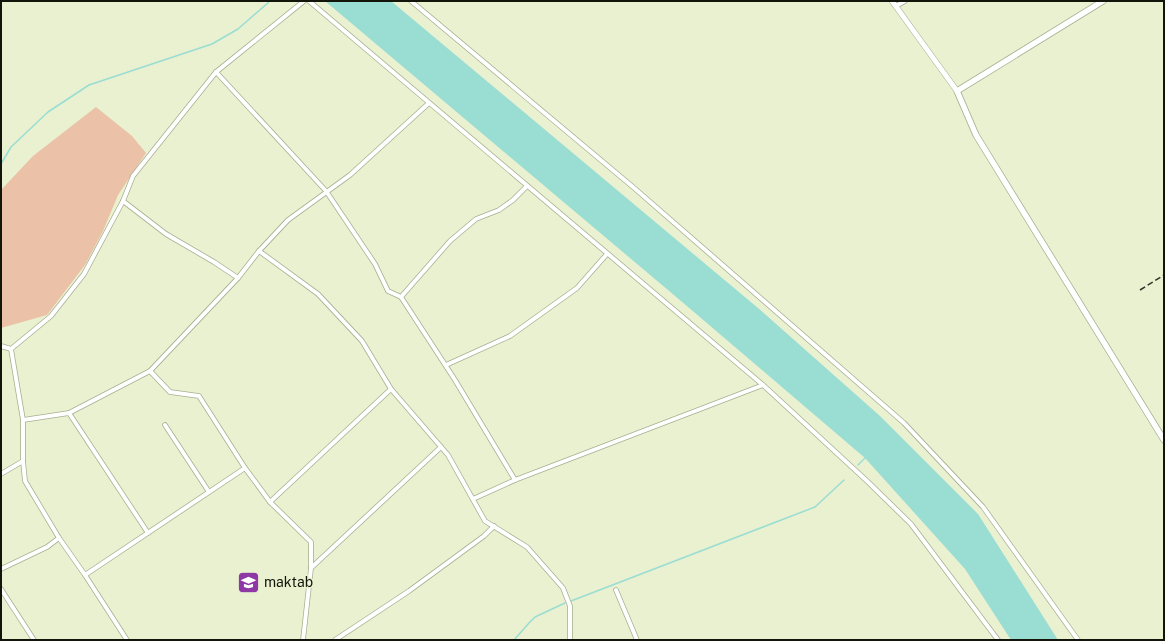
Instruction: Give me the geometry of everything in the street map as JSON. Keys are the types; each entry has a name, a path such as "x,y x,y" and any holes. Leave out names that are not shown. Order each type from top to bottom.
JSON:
{"main road":[{"path":"1103,1 957,91 976,135 1164,440"}],"street":[{"path":"11,349 52,316 84,274 123,201 133,176 216,72 304,1"},
{"path":"309,1 763,385 867,481 911,524 998,640"},
{"path":"411,1 634,187 904,422 983,506 1078,640"},
{"path":"905,1 894,3 957,91"},
{"path":"216,72 326,191 375,264 388,291 401,297 446,365 515,480"},
{"path":"23,420 69,413 150,371 238,278 259,251 288,220 350,175 429,103"},
{"path":"401,297 450,241 476,219 499,210 513,200 527,186"},
{"path":"123,201 166,234 238,278"},
{"path":"259,251 318,294 362,341 392,389 448,455 486,521 527,548 563,588 570,606 570,640"},
{"path":"446,365 510,336 577,288 607,254"},
{"path":"1,346 11,349"},
{"path":"11,349 23,420 23,461 25,481 59,538 127,640"},
{"path":"150,371 170,392 199,396 245,468 270,502 310,542 311,568 303,640"},
{"path":"473,499 515,480 763,385"},
{"path":"270,502 392,389"},
{"path":"69,413 148,533"},
{"path":"165,424 209,492"},
{"path":"311,568 441,447"},
{"path":"1,474 23,461"},
{"path":"85,575 245,468"},
{"path":"335,640 409,591 484,536 494,526"},
{"path":"1,569 46,547 59,538"},
{"path":"1,589 34,640"},
{"path":"616,590 637,640"}],"shaded area":[{"path":"96,107 132,136 146,153 118,195 103,231 85,265 47,315 1,328 1,190 33,156"}],"water":[{"path":"325,1 391,1 758,308 880,416 978,514 1058,640 1011,640 965,569 865,458"}],"waterway":[{"path":"1,164 11,147 48,112 89,85 212,44 238,29 269,2"},
{"path":"858,465 865,458"},
{"path":"571,601 815,507 844,480"},
{"path":"514,640 535,617 565,603"}],"railway":[{"path":"1140,290 1164,275"}],"place":[{"name":"maktab","path":"248,582"}]}
